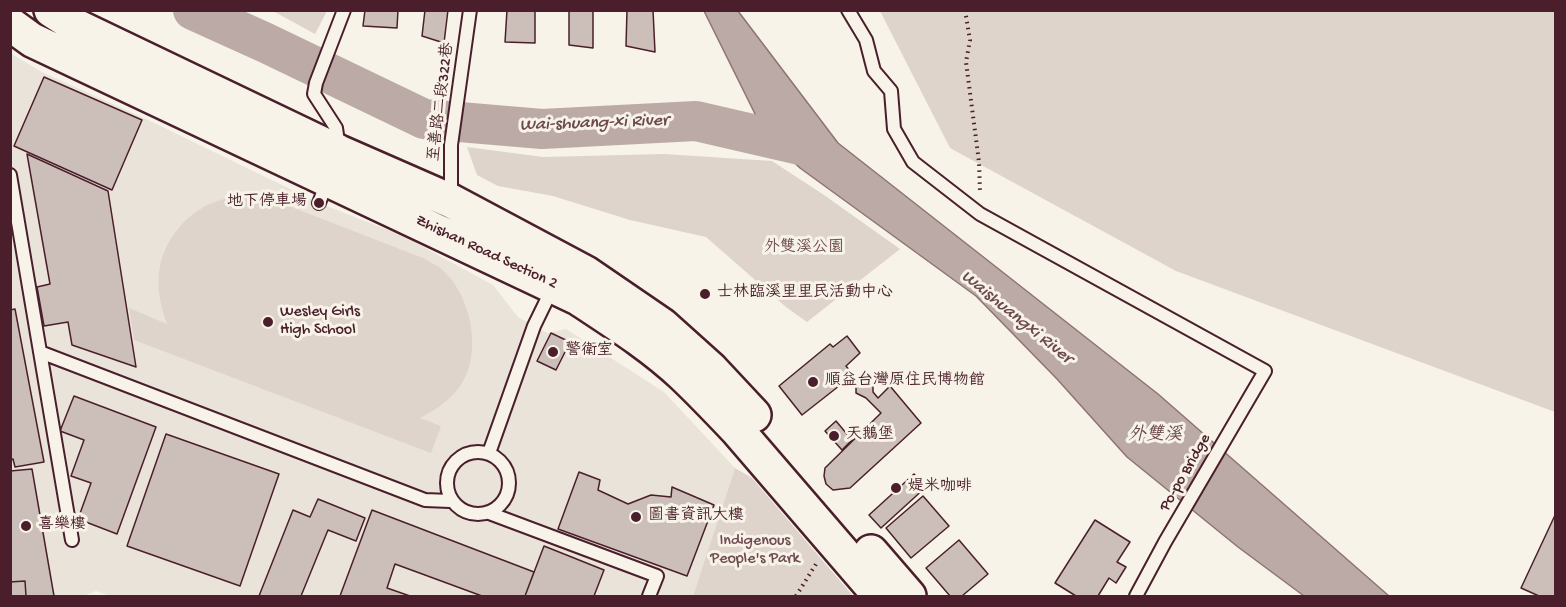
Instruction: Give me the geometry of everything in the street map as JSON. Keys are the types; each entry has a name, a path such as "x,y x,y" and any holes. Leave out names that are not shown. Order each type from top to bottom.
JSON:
{"street":[{"name":"Zhishan Road Section 2","path":"51,10 331,173"},
{"name":"Zhishan Road Section 2","path":"10,24 43,45 331,173 445,216 559,273 578,298 625,329 681,373 738,431 880,597"},
{"name":"Zhishan Road Section 2","path":"559,273 586,273 662,325 711,369 755,416 909,597"}],"lane":[{"path":"331,173 336,128 314,94 316,83 344,10"},
{"name":"至善路二段322巷","path":"445,216 451,145 470,10"},
{"path":"848,10 866,40 874,71 891,91 894,129 913,162 981,214"},
{"path":"10,175 72,540"},
{"name":"Po-po Bridge","path":"981,214 1265,371 1165,542 1136,597"},
{"path":"489,453 534,326 559,273"},
{"path":"40,352 425,500 450,501 469,514 489,513 505,500 509,490 506,469 489,453 472,452 462,456 454,462 446,482 450,501"},
{"path":"489,513 657,576 649,597"}],"path":[{"path":"965,10 969,40 966,62 979,162 981,214"},
{"path":"796,597 819,561"}],"shaded area":[{"name":"Wesley Girls High School","path":"10,53 42,72 146,119 319,203 403,236 493,285 518,317 547,333 566,329 664,392 735,468 693,596 110,596 96,591 83,596 11,596"}],"green space":[{"path":"273,11 327,11 315,34"},
{"path":"880,11 1555,11 1555,412 1176,271 950,148"},
{"name":"外雙溪公園","path":"467,147 543,157 664,154 772,161 900,249 807,322 786,307 706,237 630,220 553,196 498,186 477,175"},
{"path":"260,195 423,258 439,267 459,290 470,321 472,354 462,383 454,394 420,418 441,426 431,453 134,340 129,308 167,324 160,299 159,273 165,250 178,228 207,205 228,198"},
{"name":"Indigenous People's Park","path":"735,468 752,478 853,596 693,596"}],"water":[{"name":"外雙溪","path":"704,11 738,11 838,143 1158,394 1389,596 1304,596 1238,547 1127,457 1057,379 976,296 800,168 766,136"}],"building":[{"path":"365,10 398,10 397,28 363,26"},
{"path":"425,10 448,10 444,43 422,36"},
{"path":"507,10 535,10 535,43 505,42"},
{"path":"569,10 593,10 593,48 569,45"},
{"path":"627,10 653,10 655,52 626,46"},
{"path":"44,77 142,120 112,190 14,146"},
{"path":"27,154 108,191 136,367 72,345 68,322 44,326 37,287 50,284"},
{"path":"15,309 44,462 15,467 13,459 10,460 10,310"},
{"name":"警衛室","path":"551,333 570,342 556,370 537,361"},
{"path":"847,336 860,353 846,366 853,375 802,415 779,386 830,344 833,347"},
{"path":"870,380 873,392 878,398 890,386 921,423 850,488 833,490 826,484 825,468 881,413 866,398 856,393 856,381"},
{"path":"74,396 156,427 117,534 78,519 91,483 71,476 84,440 60,431"},
{"path":"836,421 852,440 842,450 825,431"},
{"path":"166,434 279,474 240,586 127,546"},
{"name":"喜樂樓","path":"32,469 54,596 26,596 25,581 10,582 10,471"},
{"name":"圖書資訊大樓","path":"579,472 600,480 598,490 628,504 651,495 671,497 672,487 714,505 687,576 558,529"},
{"path":"914,474 926,487 881,528 869,515"},
{"path":"923,496 949,526 911,558 886,528"},
{"path":"318,499 365,518 356,541 328,530 301,596 259,596 293,510 310,517"},
{"path":"372,510 534,572 525,596 482,596 395,564 387,588 410,596 340,596"},
{"path":"1556,513 1556,596 1539,596 1521,588"},
{"path":"1095,520 1130,542 1117,562 1126,567 1116,583 1109,578 1098,596 1076,596 1055,583"},
{"path":"959,540 988,574 962,596 950,596 926,568"},
{"path":"544,546 604,570 594,596 525,596"},
{"path":"25,581 26,596 10,596 10,582"}],"waterway":[{"name":"Wai-shuang-xi River","path":"193,10 424,119 542,129 696,121 800,145"}],"place":[{"name":"地下停車場","path":"319,203"},
{"name":"士林臨溪里里民活動中心","path":"705,294"},
{"name":"Wesley Girls High School","path":"268,322"},
{"name":"警衛室","path":"553,352"},
{"name":"順益台灣原住民博物館","path":"813,382"},
{"name":"天鵝堡","path":"834,436"},
{"name":"媞米咖啡","path":"896,488"},
{"name":"圖書資訊大樓","path":"636,517"},
{"name":"喜樂樓","path":"26,526"}],"water label":[{"name":"Waishuangxi River","path":"1016,318"}]}
